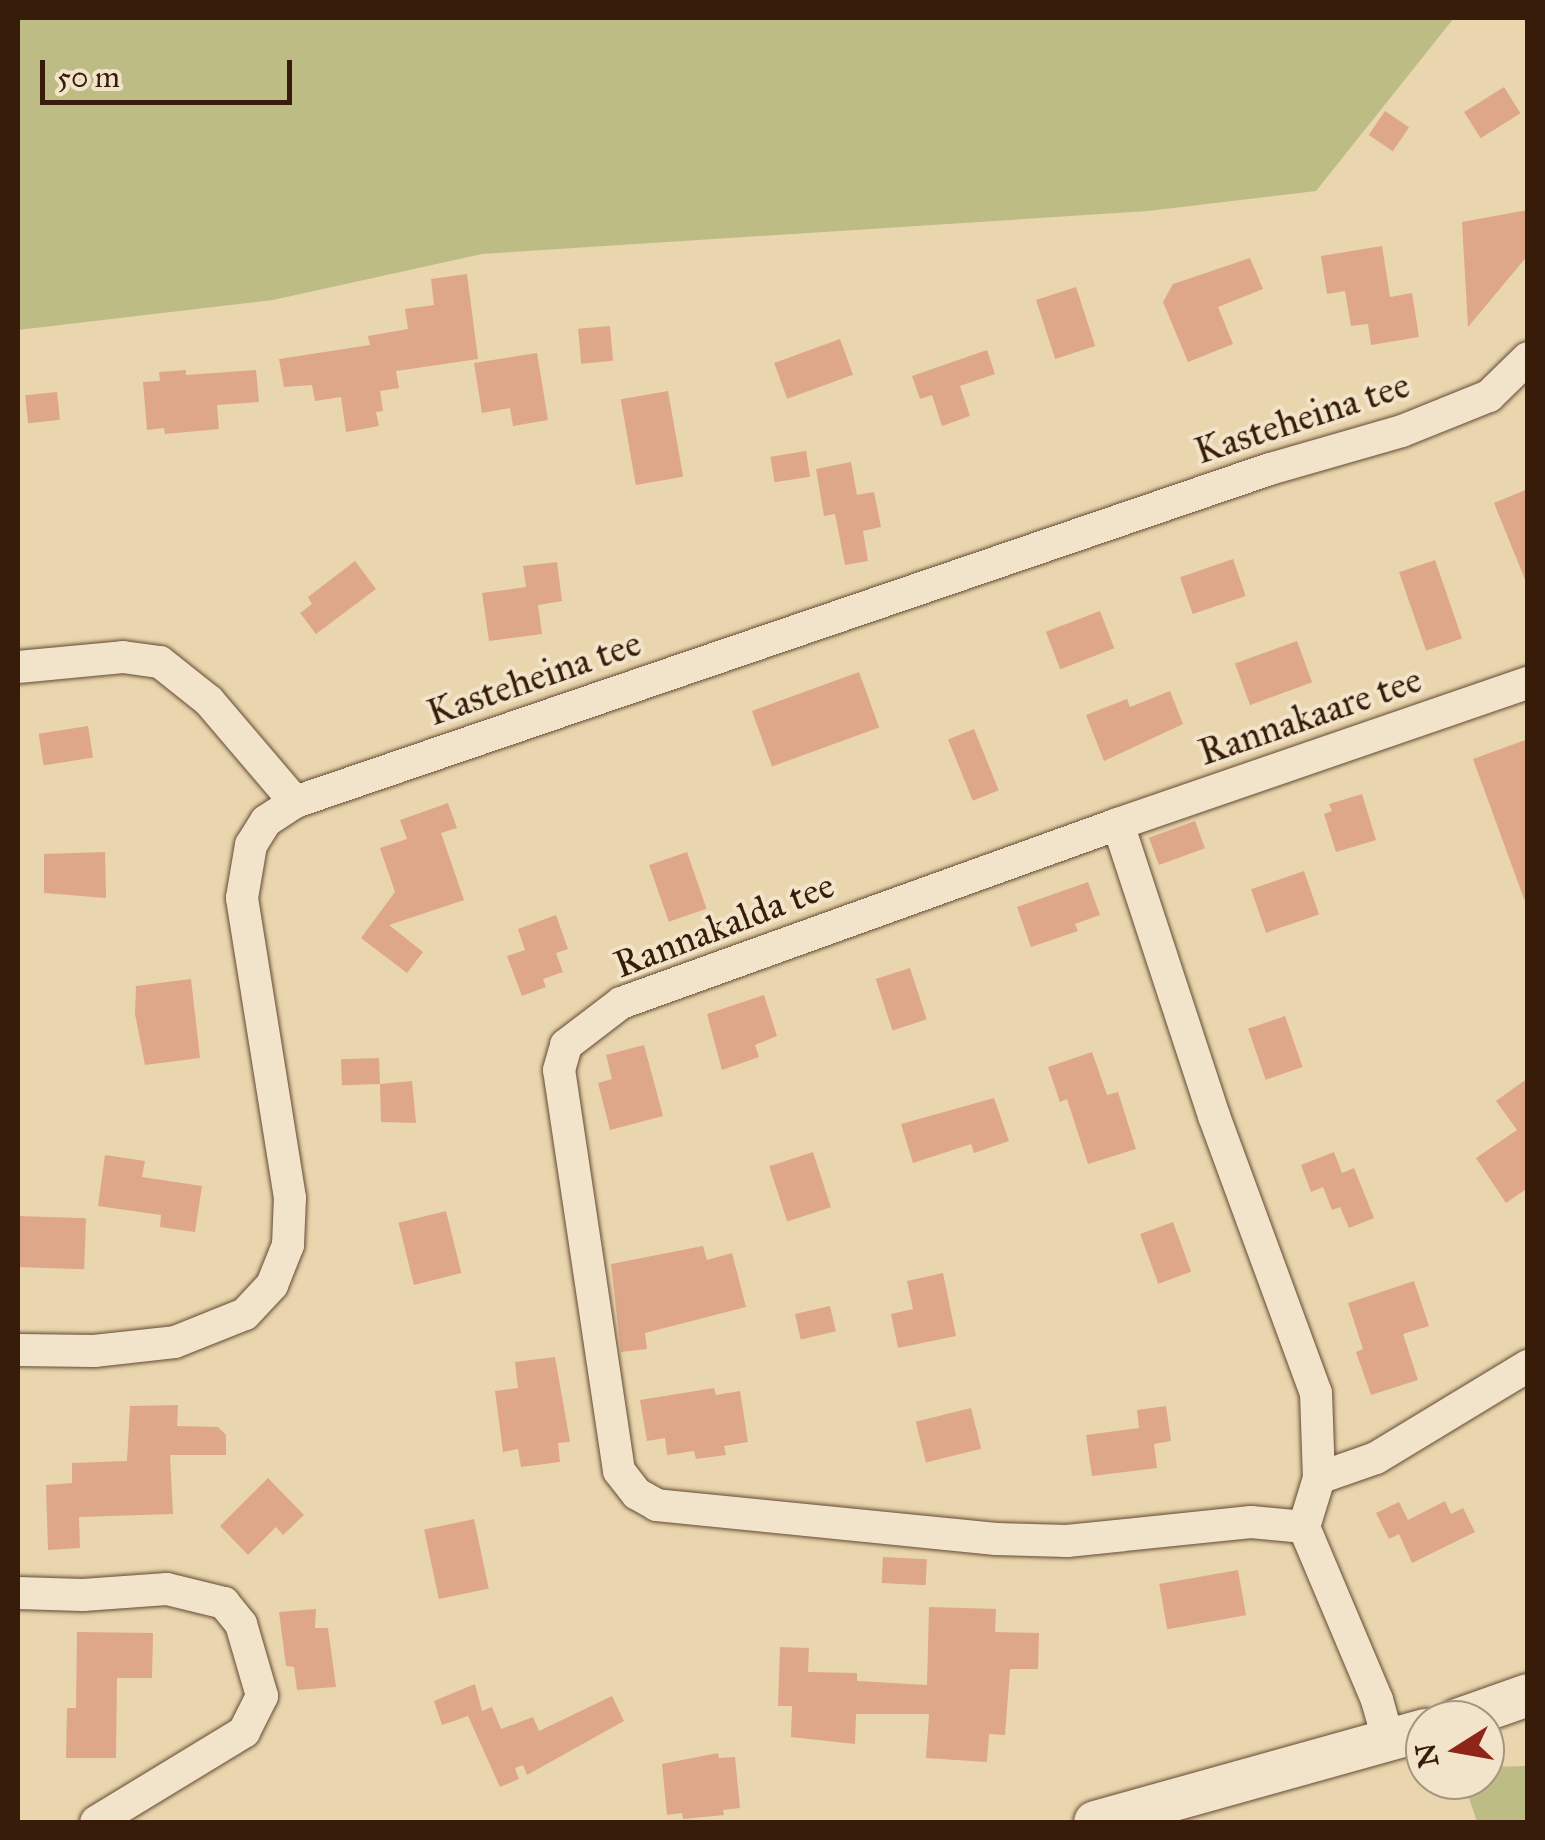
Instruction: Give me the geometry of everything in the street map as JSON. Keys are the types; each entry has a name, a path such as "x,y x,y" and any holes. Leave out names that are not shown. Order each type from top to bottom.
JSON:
{"street":[{"name":"Kasteheina tee","path":"18,1350 94,1351 175,1342 245,1314 272,1284 288,1245 290,1198 242,898 251,845 266,821 294,802 1270,469 1402,431 1489,396 1528,358"},
{"path":"18,667 123,657 160,662 209,701 294,802"},
{"name":"Rannakaare tee","path":"1118,824 1528,683"},
{"path":"1118,824 1214,1116 1316,1393 1319,1478 1304,1528 1377,1700 1405,1734"},
{"name":"Rannakalda tee","path":"1118,824 620,1003 566,1045 558,1070 619,1471 636,1494 658,1505 996,1539 1067,1540 1251,1522 1304,1528"},
{"path":"1319,1478 1376,1458 1528,1366"},
{"path":"18,1593 82,1596 167,1589 224,1603 242,1624 262,1696 244,1732 96,1822"},
{"path":"1095,1822 1405,1737"}],"shaded area":[{"path":"18,18 1454,18 1316,191 1148,211 482,254 273,300 18,330"},
{"path":"1527,1766 1527,1822 1477,1822 1470,1800 1505,1800 1505,1767"}],"building":[{"path":"1504,87 1520,113 1481,138 1464,112"},
{"path":"1385,111 1409,127 1393,151 1369,135"},
{"path":"1528,210 1528,255 1468,327 1462,222"},
{"path":"1382,246 1390,297 1412,293 1419,337 1371,345 1368,324 1351,326 1345,291 1327,294 1321,256"},
{"path":"1250,258 1263,289 1218,307 1233,344 1188,362 1163,302 1173,284"},
{"path":"467,274 478,359 396,371 399,388 380,391 383,411 376,412 379,426 346,432 341,397 315,401 312,385 284,387 279,359 370,345 368,336 408,329 405,309 434,305 431,279"},
{"path":"1076,287 1095,346 1055,359 1036,300"},
{"path":"610,326 613,361 581,364 578,329"},
{"path":"840,339 853,375 787,399 774,363"},
{"path":"987,350 995,374 960,386 970,416 942,426 932,395 920,399 912,376"},
{"path":"537,353 548,420 513,426 510,408 482,413 474,363"},
{"path":"186,370 186,375 256,370 259,402 217,405 219,429 165,434 164,428 147,430 143,382 160,381 159,372"},
{"path":"668,391 683,477 636,485 621,399"},
{"path":"57,392 60,420 28,423 25,395"},
{"path":"806,451 810,477 775,482 770,457"},
{"path":"851,462 857,495 874,492 881,527 863,531 868,561 845,565 835,514 824,516 816,469"},
{"path":"1528,489 1528,582 1526,582 1494,503"},
{"path":"1233,559 1246,596 1193,614 1180,577"},
{"path":"1435,560 1462,638 1426,651 1399,572"},
{"path":"355,561 376,589 316,634 300,613 312,604 308,597"},
{"path":"557,562 562,601 538,605 542,634 489,641 482,593 526,587 523,566"},
{"path":"1100,611 1114,648 1060,669 1046,632"},
{"path":"1297,641 1312,682 1250,705 1235,664"},
{"path":"859,672 879,727 772,766 752,711"},
{"path":"1170,691 1183,724 1104,761 1086,715 1127,699 1130,707"},
{"path":"88,726 93,758 44,765 39,734"},
{"path":"974,729 999,790 973,801 948,739"},
{"path":"1528,739 1528,898 1524,899 1473,759"},
{"path":"1362,794 1376,840 1336,852 1324,814 1332,811 1329,804"},
{"path":"448,803 457,828 441,833 464,900 389,925 423,952 407,973 361,938 395,892 380,848 407,839 400,820"},
{"path":"1195,821 1205,848 1159,865 1149,838"},
{"path":"105,852 106,898 44,893 44,854"},
{"path":"687,852 707,909 669,922 649,865"},
{"path":"1304,871 1319,914 1266,933 1251,889"},
{"path":"1088,882 1100,915 1075,924 1078,931 1031,947 1017,907"},
{"path":"556,915 568,949 556,953 563,972 543,979 546,987 522,996 507,956 525,950 518,929"},
{"path":"910,968 927,1019 892,1030 876,979"},
{"path":"191,979 200,1058 145,1065 135,1014 136,986"},
{"path":"764,995 777,1036 755,1045 759,1057 722,1070 707,1014"},
{"path":"1285,1016 1303,1067 1266,1080 1248,1029"},
{"path":"644,1045 663,1116 610,1130 598,1083 612,1079 606,1055"},
{"path":"1092,1052 1107,1095 1118,1092 1136,1149 1088,1164 1067,1099 1060,1102 1048,1067"},
{"path":"379,1058 380,1084 342,1085 341,1059"},
{"path":"1528,1078 1528,1188 1506,1203 1476,1158 1517,1130 1496,1101"},
{"path":"412,1081 416,1123 381,1122 380,1084"},
{"path":"994,1098 1009,1141 974,1153 971,1144 913,1163 901,1124"},
{"path":"813,1152 831,1207 787,1221 769,1166"},
{"path":"1334,1152 1342,1173 1354,1168 1374,1218 1349,1228 1340,1207 1332,1210 1323,1187 1311,1192 1301,1165"},
{"path":"105,1155 145,1161 142,1177 202,1186 195,1232 160,1227 161,1215 98,1206"},
{"path":"446,1211 461,1273 414,1285 398,1223"},
{"path":"18,1216 86,1218 84,1269 18,1267"},
{"path":"1173,1222 1191,1272 1158,1284 1140,1234"},
{"path":"703,1246 707,1260 732,1253 746,1307 645,1333 647,1349 621,1352 611,1264"},
{"path":"943,1273 956,1336 898,1348 891,1314 913,1309 907,1281"},
{"path":"1414,1281 1429,1326 1403,1334 1418,1380 1371,1395 1356,1352 1363,1349 1348,1303"},
{"path":"830,1306 836,1331 801,1339 795,1314"},
{"path":"555,1357 570,1442 558,1443 560,1462 521,1467 518,1449 503,1452 495,1391 518,1388 515,1362"},
{"path":"714,1388 716,1395 740,1391 748,1442 724,1446 726,1455 696,1459 694,1451 667,1455 665,1438 647,1441 640,1400"},
{"path":"178,1405 177,1426 218,1427 226,1435 226,1455 170,1455 173,1514 79,1517 80,1548 48,1550 46,1485 72,1483 72,1463 127,1461 130,1406"},
{"path":"1166,1406 1171,1441 1154,1444 1157,1468 1092,1476 1086,1435 1139,1428 1137,1410"},
{"path":"971,1408 981,1449 926,1463 916,1422"},
{"path":"268,1478 304,1515 283,1535 276,1527 248,1555 220,1526"},
{"path":"1445,1501 1451,1514 1463,1508 1475,1532 1412,1563 1399,1534 1389,1539 1376,1513 1399,1502 1408,1520"},
{"path":"474,1519 489,1588 439,1599 424,1530"},
{"path":"883,1557 927,1559 926,1585 882,1583"},
{"path":"1238,1570 1246,1615 1167,1629 1159,1584"},
{"path":"929,1607 996,1609 995,1632 1039,1633 1038,1669 1010,1669 1005,1735 989,1734 987,1762 926,1758 929,1714 856,1714 855,1744 791,1737 792,1706 778,1706 780,1647 809,1648 808,1672 857,1673 857,1681 927,1685"},
{"path":"316,1609 315,1628 328,1628 336,1687 297,1690 294,1667 286,1666 279,1612"},
{"path":"77,1632 153,1633 152,1678 117,1678 116,1758 66,1758 67,1708 76,1708"},
{"path":"475,1684 482,1711 492,1707 501,1729 533,1717 539,1731 612,1696 624,1721 527,1775 523,1765 515,1768 519,1779 500,1787 468,1716 442,1725 434,1701"},
{"path":"718,1753 719,1758 735,1757 740,1808 723,1810 724,1815 683,1819 682,1813 667,1815 662,1764"}]}
